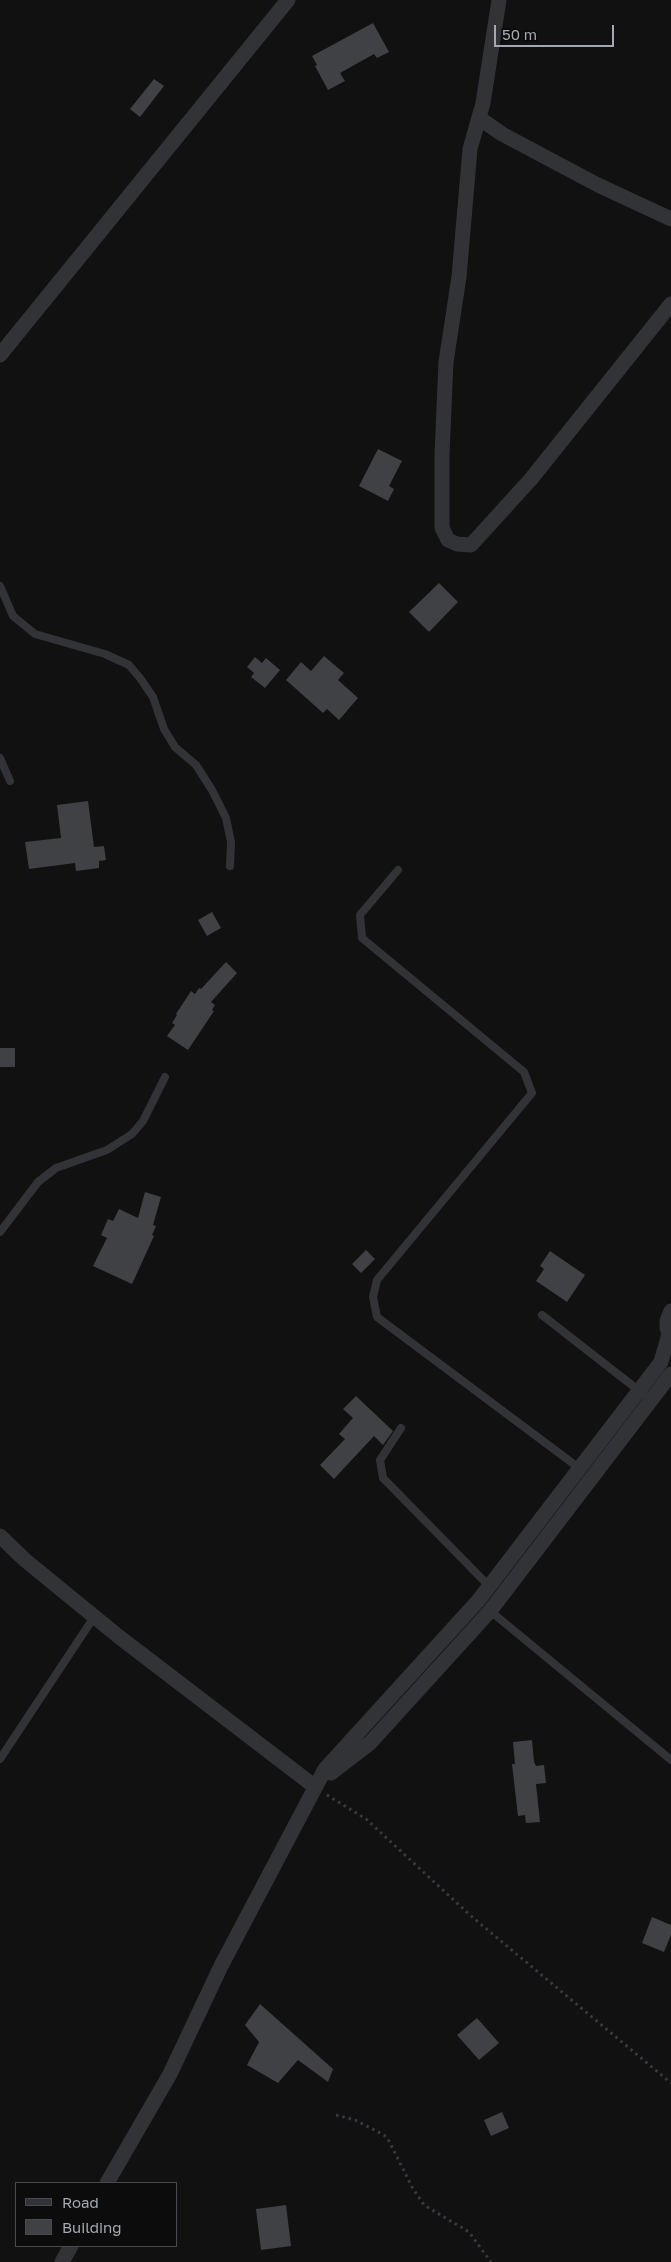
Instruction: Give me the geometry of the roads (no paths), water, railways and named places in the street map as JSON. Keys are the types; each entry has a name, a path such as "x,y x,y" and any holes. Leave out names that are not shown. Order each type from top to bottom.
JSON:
{"street":[{"path":"0,355 288,0"},
{"path":"499,0 483,103 470,149 459,277 446,362 442,454 442,528 448,540 457,544 471,545 531,480 671,304"},
{"path":"479,118 502,134 598,185 671,219"},
{"path":"108,2182 170,2074 221,1966 314,1786 325,1769 478,1601 661,1362 670,1336 667,1321 671,1311"},
{"path":"314,1786 370,1743 490,1611 671,1374"},
{"path":"0,1536 25,1560 94,1617 314,1786"},
{"path":"62,2262 71,2247"}],"lane":[{"path":"0,586 13,616 24,627 35,634 105,654 129,665 140,678 153,697 164,729 175,747 196,765 212,790 226,818 231,842 230,866"},
{"path":"0,758 10,781"},
{"path":"398,870 360,915 362,938 524,1072 532,1093 377,1280 373,1297 377,1317 580,1468"},
{"path":"0,1232 38,1182 56,1168 107,1150 132,1134 143,1121 165,1078"},
{"path":"542,1315 651,1400"},
{"path":"401,1428 380,1460 383,1478 489,1586"},
{"path":"478,1601 671,1760"},
{"path":"0,1759 94,1617"}]}
